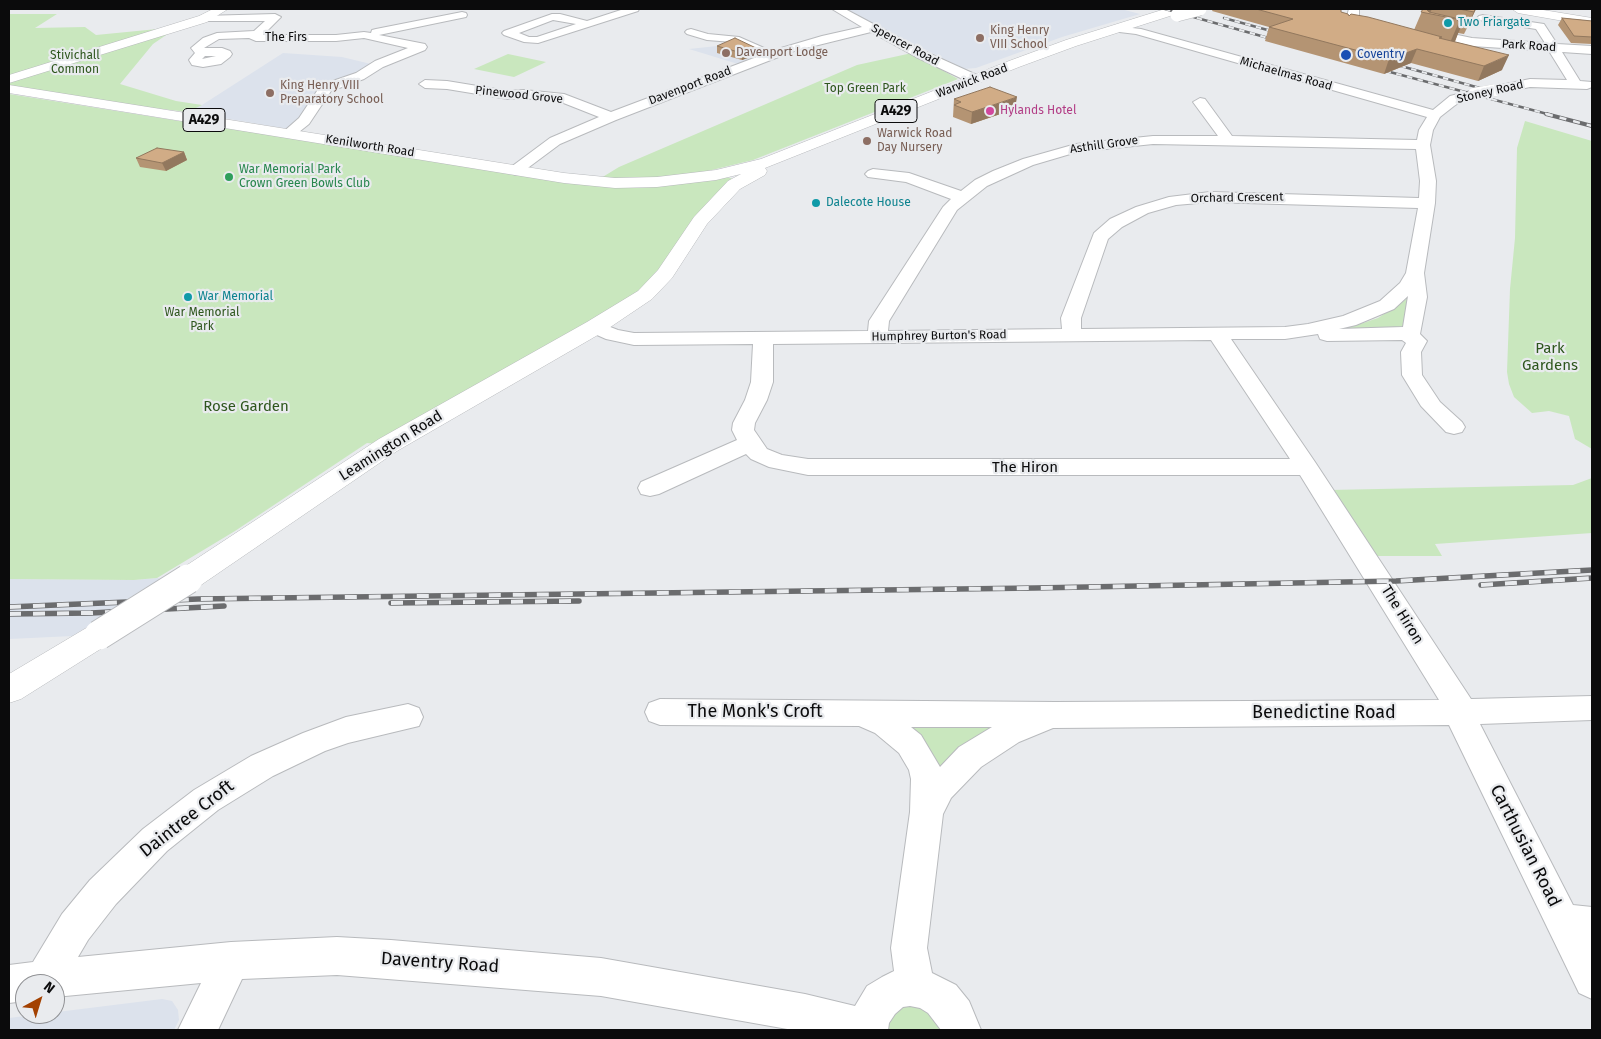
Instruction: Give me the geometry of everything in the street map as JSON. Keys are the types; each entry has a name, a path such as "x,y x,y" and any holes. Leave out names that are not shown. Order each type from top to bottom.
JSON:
{"main road":[{"path":"9,79 203,19 222,9"},
{"name":"Warwick Road","path":"732,178 764,168 766,163 974,79 1114,29 1133,28 1171,13 1200,9"},
{"path":"1518,9 1592,20"},
{"path":"1534,9 1592,20"},
{"path":"1553,9 1592,13"},
{"path":"1573,9 1592,13"},
{"name":"Kenilworth Road","path":"9,89 516,170 615,183 649,183 719,176 732,178"},
{"name":"Leamington Road","path":"9,690 100,636 388,445 595,327 649,292 665,274 700,221 732,178"}],"street":[{"path":"588,24 555,17 508,33 528,40 538,40 588,24 634,9"},
{"name":"Spencer Road","path":"837,9 920,54 974,79"},
{"name":"The Firs","path":"203,19 276,17 254,37 336,38 361,35 462,15"},
{"path":"1421,36 1448,48 1465,41 1481,21 1530,23 1542,27 1576,84"},
{"name":"Davenport Road","path":"516,170 559,139 611,117 772,55 826,38 874,28"},
{"name":"Michaelmas Road","path":"1133,28 1435,115"},
{"path":"691,32 707,37 735,39 772,55"},
{"path":"201,52 197,48 214,37 256,34"},
{"name":"The Firs","path":"289,133 304,121 322,92 329,86 360,76 379,64 422,47 361,35"},
{"name":"Park Road","path":"1465,41 1592,50"},
{"name":"Stoney Road","path":"1406,334 1414,328 1418,297 1415,273 1427,204 1428,181 1423,145 1426,130 1435,115 1455,99 1530,83 1592,85"},
{"name":"Pinewood Grove","path":"425,84 447,85 508,95 524,94 564,98 582,107 611,117"},
{"path":"1200,102 1228,140"},
{"name":"Asthill Grove","path":"877,336 879,320 946,213 961,197 981,183 1004,171 1048,155 1076,148 1140,140 1228,140 1423,145"},
{"path":"873,174 909,178 961,197"},
{"name":"Orchard Crescent","path":"1073,335 1070,324 1071,318 1100,237 1116,223 1142,210 1175,200 1210,197 1369,200 1427,204"},
{"name":"Stoney Road","path":"1362,317 1387,305 1400,295 1408,286 1415,273"},
{"name":"Humphrey Burton's Road","path":"1285,333 1324,327 1362,317"},
{"name":"Humphrey Burton's Road","path":"595,327 634,339 1217,333 1285,333 1335,336 1406,334"},
{"name":"The Hiron","path":"1217,333 1307,467 1460,712"},
{"path":"1406,334 1417,341 1411,352 1412,375 1432,406 1454,427"},
{"path":"650,488 751,443 744,435 743,426 756,400 762,382 763,338"},
{"name":"The Hiron","path":"751,443 759,454 768,459 787,465 808,467 1307,467"},
{"name":"Benedictine Road","path":"850,712 1056,714 1460,712 1592,708"},
{"name":"The Monk's Croft","path":"660,712 850,712"},
{"name":"Benedictine Road","path":"850,712 869,716 886,724 910,744 925,773 928,793 927,812 909,948 913,975 918,988"},
{"name":"Carthusian Road","path":"1460,712 1577,923 1592,980"},
{"name":"Benedictine Road","path":"927,812 940,788 970,756 1023,726 1056,714"},
{"name":"Daintree Croft","path":"33,974 103,892 155,840 206,800 262,766 314,742 346,730 408,717"},
{"name":"Daventry Road","path":"65,978 231,961 355,957 601,977 787,1010 868,1030"},
{"path":"198,1030 231,961"},
{"path":"868,1030 874,1009 883,998 903,988 918,988 935,994 948,1005 955,1015 961,1030"}],"shaded area":[{"name":"King Henry VIII School","path":"844,9 1121,9 1140,14 1062,37 976,68 964,69"},
{"name":"Davenport Lodge","path":"736,44 757,57 738,64 689,49"},
{"name":"King Henry VIII Preparatory School","path":"283,53 342,57 371,64 367,70 328,84 302,119 288,129 188,112 202,105"},
{"path":"9,579 134,580 166,579 73,636 9,639"},
{"path":"162,999 172,1001 178,1010 179,1020 174,1030 9,1030 9,1018 15,1017 15,1024 65,1024 65,1011"}],"green space":[{"name":"Stivichall Common","path":"9,14 57,14 35,28 85,27 96,35 178,27 153,44 120,84 176,101 202,105 188,112 100,102 9,85"},
{"name":"Top Green Park","path":"912,53 958,79 753,160 687,176 624,180 601,178 619,167 857,65"},
{"path":"508,54 546,62 514,77 474,69"},
{"name":"War Memorial Park","path":"9,94 578,180 723,177 731,178 734,182 649,292 388,445 367,443 235,531 157,578 134,580 9,579"},
{"name":"Park Gardens","path":"1525,121 1592,141 1592,449 1575,439 1569,416 1549,411 1532,413 1514,397 1509,384 1507,372 1510,289 1515,238 1517,148"},
{"path":"1411,296 1409,327 1333,333 1378,318"},
{"path":"1592,478 1592,533 1435,544 1442,556 1371,556 1330,490 1573,485"},
{"path":"1000,722 941,772 906,724"},
{"path":"911,998 949,1028 949,1030 877,1030"}],"building":[{"path":"1256,9 1341,9 1341,12 1349,16 1351,14 1368,17 1442,37 1439,38 1509,55 1484,66 1417,49 1389,59 1269,27 1293,19"},
{"path":"1423,9 1464,20 1459,22 1456,19 1421,12"},
{"path":"1459,9 1475,9 1474,12"},
{"path":"1562,18 1592,21 1592,37 1574,36"},
{"path":"735,38 756,48 742,53 717,46"},
{"path":"990,87 1017,97 972,112 954,105 961,102 954,99"},
{"path":"157,148 184,152 162,163 136,158"}],"railway":[{"path":"1165,9 1279,41"},
{"path":"1224,18 1282,34"},
{"path":"1390,63 1494,92"},
{"path":"1375,68 1551,115"},
{"path":"1546,114 1592,126"},
{"path":"9,607 198,599 1035,588 1396,581 1592,570"},
{"path":"1481,585 1592,578"},
{"path":"391,603 579,601"},
{"path":"9,614 91,613 224,606"}],"place":[{"name":"Two Friargate","path":"1448,23"},
{"name":"King Henry VIII School","path":"980,38"},
{"name":"Davenport Lodge","path":"726,53"},
{"name":"Coventry","path":"1346,55"},
{"name":"King Henry VIII Preparatory School","path":"270,93"},
{"name":"Hylands Hotel","path":"990,111"},
{"name":"Warwick Road Day Nursery","path":"867,141"},
{"name":"War Memorial Park Crown Green Bowls Club","path":"229,177"},
{"name":"Dalecote House","path":"816,203"},
{"name":"War Memorial","path":"188,297"}],"park label":[{"name":"Rose Garden","path":"246,407"}]}
